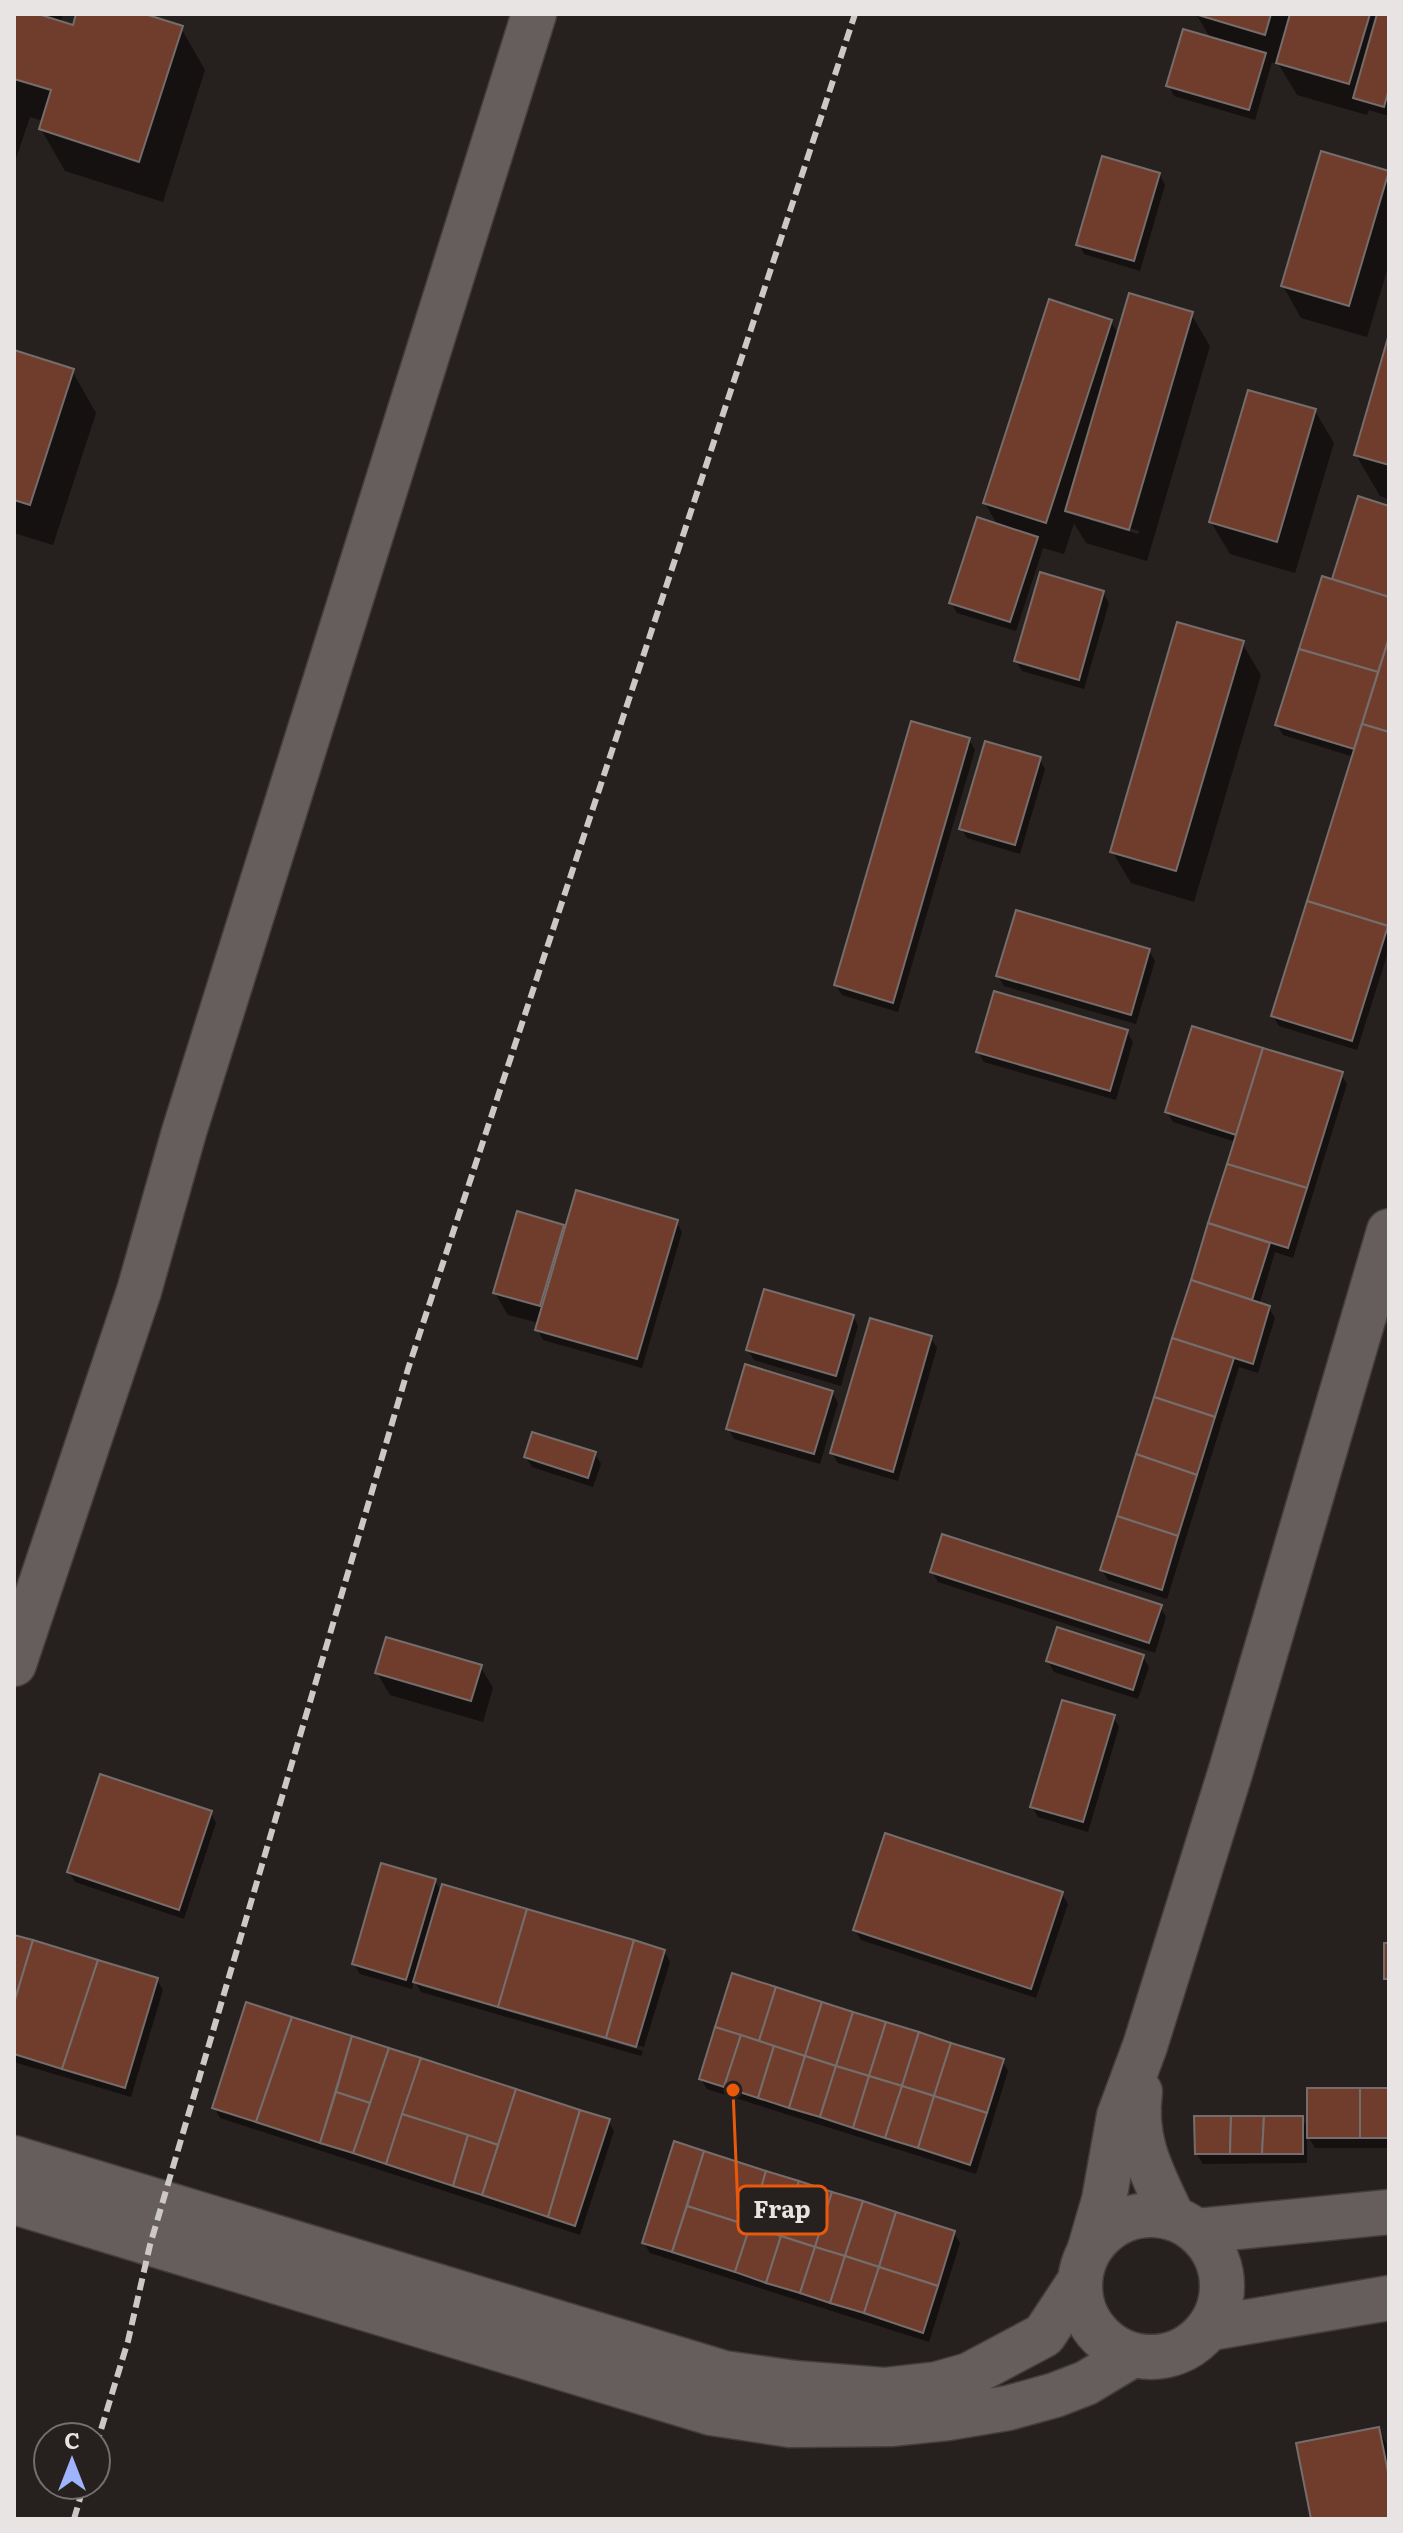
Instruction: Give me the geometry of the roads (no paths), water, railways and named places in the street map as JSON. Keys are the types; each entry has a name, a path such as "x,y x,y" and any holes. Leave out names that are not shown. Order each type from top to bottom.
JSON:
{"street":[{"path":"14,1664 139,1291 189,1117 534,14"},
{"path":"1145,2046 1137,2114 1139,2139 1185,2224 1214,2251 1223,2277 1222,2303 1211,2328 1189,2348 1160,2358 1131,2356 1102,2340 1084,2313 1084,2265 1104,2200 1119,2116 1145,2046 1231,1770 1389,1231"},
{"path":"14,2158 339,2280"},
{"path":"14,2202 339,2280 717,2393 790,2425 890,2424 1008,2408 1086,2383 1131,2356"},
{"path":"717,2393 795,2383 884,2390 937,2384 969,2375 1044,2335 1105,2231 1125,2219 1147,2215 1185,2224 1389,2212"},
{"path":"1211,2328 1389,2298"}],"railway":[{"path":"104,2421 128,2341 150,2245 408,1369 855,14"},
{"path":"74,2519 79,2501"}],"place":[{"name":"Frap","path":"733,2090"}]}
